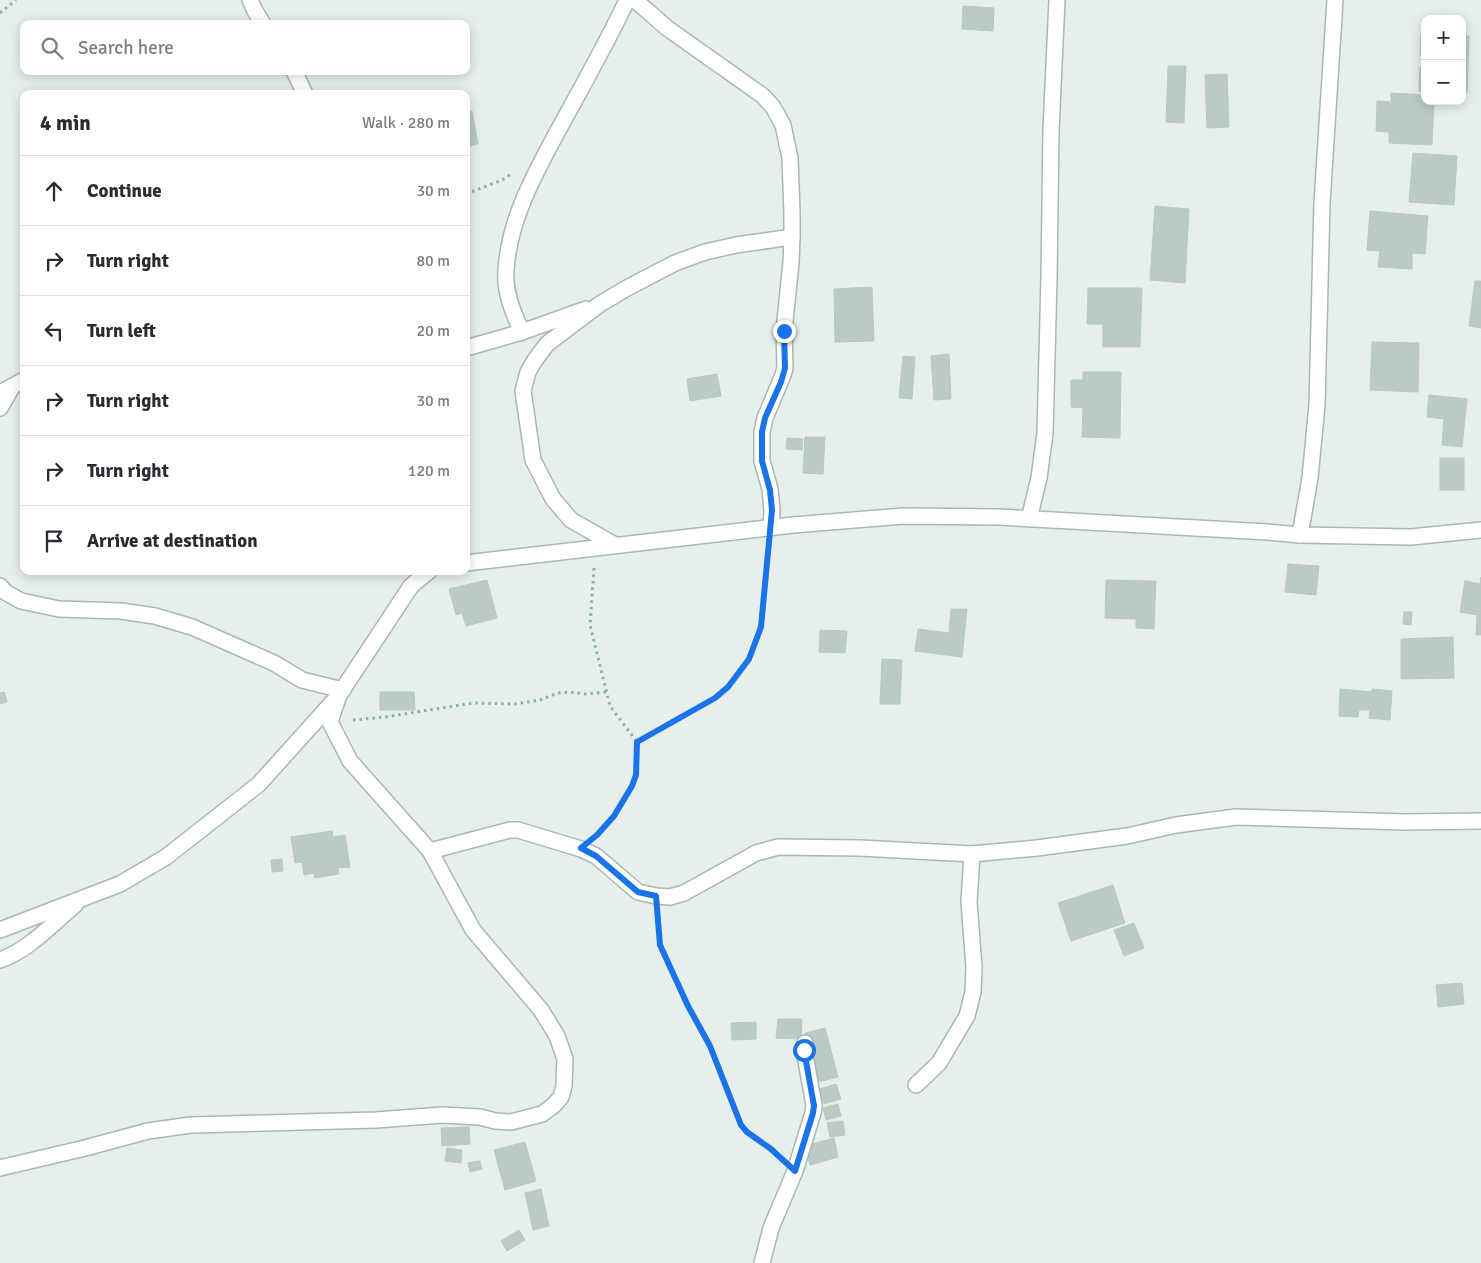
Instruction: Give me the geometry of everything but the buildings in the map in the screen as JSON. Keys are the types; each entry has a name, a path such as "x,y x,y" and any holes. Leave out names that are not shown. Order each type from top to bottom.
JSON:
{"street":[{"path":"250,0 261,20"},
{"path":"522,332 513,312 507,289 505,271 511,237 527,191 580,89 612,34 628,0"},
{"path":"635,0 667,28 763,96 773,107 783,125 790,158 792,237 784,331 785,368 765,418 762,432 762,461 770,490 771,527"},
{"path":"1030,519 1039,478 1044,433 1057,0"},
{"path":"1300,535 1310,478 1317,405 1322,203 1335,0"},
{"path":"296,75 304,90"},
{"path":"614,545 571,520 553,499 533,460 523,391 528,372 547,344 600,304 675,263 705,252 736,245 792,237"},
{"path":"470,347 522,332 600,304"},
{"path":"0,408 12,386"},
{"path":"470,563 771,527 903,516 999,517 1300,535 1411,536 1481,530"},
{"path":"0,930 120,884 166,857 259,784 341,692 411,586 424,575"},
{"path":"0,586 5,592 21,601 59,609 121,612 155,616 192,627 274,663 302,680 341,692"},
{"path":"0,1168 148,1131 191,1125 376,1120 442,1115 480,1117 495,1121 511,1122 542,1114 561,1097 564,1086 565,1059 557,1036 541,1010 473,930 430,851 350,761 330,722 341,692"},
{"path":"430,851 510,830 518,830 581,848 596,856 638,892 670,897 684,893 756,853 778,847 860,848 972,854 1100,840 1176,825 1236,817 1396,822 1481,821"},
{"path":"916,1086 939,1063 967,1016 973,992 974,967 970,902 972,854"},
{"path":"0,960 31,942 83,897"},
{"path":"762,1263 771,1228 795,1171 813,1113 814,1106 804,1050 805,1043"}],"path":[{"path":"0,13 16,0"},
{"path":"470,192 502,180 517,170"},
{"path":"637,742 715,698 728,687 749,659 761,627 771,527"},
{"path":"581,848 597,835 614,816 632,786 636,775 637,742 610,706 590,625 596,548"},
{"path":"330,722 385,717 473,703 515,704 540,700 558,693 585,694 607,692"},
{"path":"656,896 660,945 688,1006 710,1046 741,1125 795,1171"}],"route":[{"path":"784,331 785,368 765,418 762,432 762,461 770,490 772,510 761,627 749,659 728,687 715,698 637,742 636,775 632,786 614,816 597,835 581,848 596,856 638,892 656,896 660,945 688,1006 710,1046 741,1125 795,1171 814,1106 804,1050"}]}
